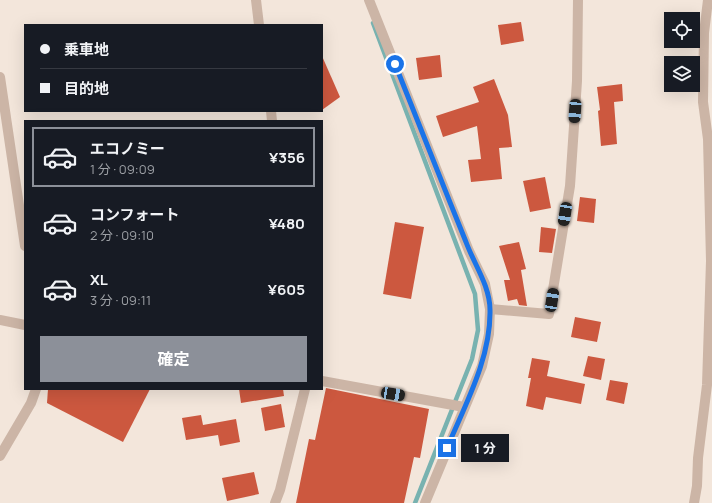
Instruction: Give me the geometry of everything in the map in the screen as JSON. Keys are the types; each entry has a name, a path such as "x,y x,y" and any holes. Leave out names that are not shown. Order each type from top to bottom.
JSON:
{"street":[{"path":"256,0 259,24"},
{"path":"369,0 469,251 485,284 490,309 489,334 482,366 425,503"},
{"path":"490,309 550,314 570,186 578,81 578,0"},
{"path":"694,503 707,385 711,261 708,138 703,102 704,33 708,0"},
{"path":"0,77 24,239"},
{"path":"0,320 24,325"},
{"path":"323,381 464,408"},
{"path":"0,456 31,402 36,390"},
{"path":"275,503 280,490 305,390"}],"building":[{"path":"521,22 524,41 501,45 498,25"},
{"path":"440,55 442,77 419,80 416,58"},
{"path":"323,58 340,97 323,109"},
{"path":"494,79 508,115 512,147 499,148 502,179 471,182 468,160 481,159 477,126 443,137 436,116 479,102 473,87"},
{"path":"622,84 623,101 614,102 617,144 601,146 598,111 600,110 597,87"},
{"path":"545,177 551,208 530,212 523,181"},
{"path":"580,197 596,199 594,223 577,221"},
{"path":"395,222 424,227 411,299 383,294"},
{"path":"541,227 556,229 552,253 539,252"},
{"path":"519,242 526,269 521,270 527,306 519,305 517,299 508,301 504,280 510,280 499,246"},
{"path":"575,317 601,322 597,342 571,337"},
{"path":"588,356 605,359 601,380 583,376"},
{"path":"532,358 550,361 547,376 585,384 581,404 546,397 543,410 526,406 531,378 528,378"},
{"path":"610,380 628,383 624,404 606,400"},
{"path":"326,388 429,409 420,458 414,457 404,503 296,503 309,439 315,440"},
{"path":"48,390 149,390 123,442 47,403"},
{"path":"239,390 283,390 284,396 241,403"},
{"path":"281,404 285,427 265,431 261,408"},
{"path":"201,415 203,425 236,419 240,442 220,446 218,435 186,440 182,418"},
{"path":"254,472 259,494 227,501 222,478"}],"waterway":[{"path":"373,23 475,294 478,330 472,359 415,503"}],"route":[{"path":"395,64 469,251 485,284 490,309 489,334 482,366 447,448"}]}
